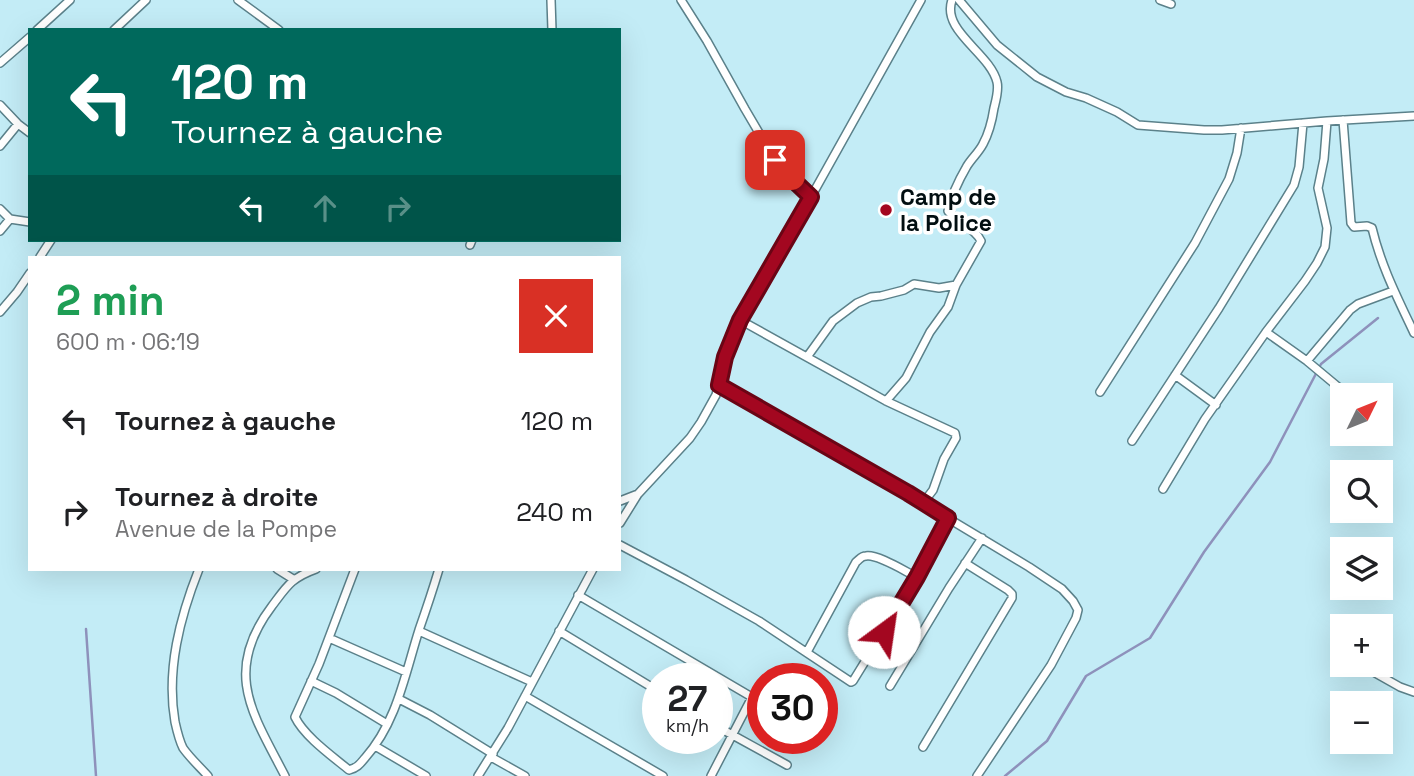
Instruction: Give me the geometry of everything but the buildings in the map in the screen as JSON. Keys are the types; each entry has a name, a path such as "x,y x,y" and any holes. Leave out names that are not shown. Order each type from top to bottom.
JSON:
{"street":[{"path":"39,28 69,0"},
{"path":"116,28 146,0"},
{"path":"238,0 276,28"},
{"path":"551,0 552,28"},
{"path":"681,0 775,160 811,197"},
{"path":"621,521 638,494 702,422 716,396 725,357 740,320 921,0"},
{"path":"886,401 906,377 930,332 948,307 956,285 981,241 977,233 949,213 948,208 965,169 989,131 998,85 986,63 953,23 950,15 952,0"},
{"path":"959,0 997,45 1037,76 1066,92 1117,112 1138,125 1204,130 1414,116"},
{"path":"1160,0 1171,4"},
{"path":"0,63 28,39"},
{"path":"0,105 28,132"},
{"path":"1343,120 1351,223 1353,227 1372,228 1393,291 1414,333"},
{"path":"1163,489 1195,435 1305,281 1325,247 1327,228 1318,188 1327,121"},
{"path":"1132,441 1294,185 1300,167 1303,123"},
{"path":"0,146 18,124"},
{"path":"1100,392 1195,243 1229,179 1241,128"},
{"path":"0,209 10,219 28,222"},
{"path":"0,231 10,219"},
{"path":"0,312 28,276"},
{"path":"807,357 833,321 865,298 893,293 918,283 939,288 956,285"},
{"path":"1307,360 1350,310 1358,304 1393,291"},
{"path":"740,320 886,401 955,433 956,438 944,459 933,490 923,503"},
{"path":"1266,332 1307,360 1334,383"},
{"path":"1175,375 1216,405"},
{"path":"719,385 982,538 1062,589 1073,601 1077,610 1076,618 1051,665 977,776"},
{"path":"621,500 638,494"},
{"path":"621,546 729,604 852,682 917,577 948,518"},
{"path":"890,686 982,538"},
{"path":"807,652 856,562 862,557 868,555 878,558 917,577"},
{"path":"923,747 1012,598 1009,590 965,563"},
{"path":"198,571 182,618 172,676 172,696 178,734 183,747 208,776"},
{"path":"279,571 293,579"},
{"path":"285,776 255,718 247,693 246,669 257,628 293,579 311,571"},
{"path":"354,571 329,638 295,713 297,723 349,770 357,766 375,746 387,724 398,699 438,571"},
{"path":"478,776 525,696 592,571"},
{"path":"578,595 694,663"},
{"path":"419,631 532,682"},
{"path":"559,631 642,681"},
{"path":"329,638 407,672"},
{"path":"1382,677 1414,692"},
{"path":"311,681 387,724"},
{"path":"733,686 751,699 733,736 787,765"},
{"path":"525,696 663,776"},
{"path":"398,699 430,715 525,776"},
{"path":"375,746 426,776"},
{"path":"710,776 723,754"}],"waterway":[{"path":"1005,776 1047,741 1086,676 1150,638 1204,552 1270,462 1321,364 1378,318"},
{"path":"86,629 96,776"}],"place":[{"name":"Camp de la Police","path":"886,210"}],"route":[{"path":"775,160 811,197 740,320 725,357 719,385 948,518 884,632"}]}
